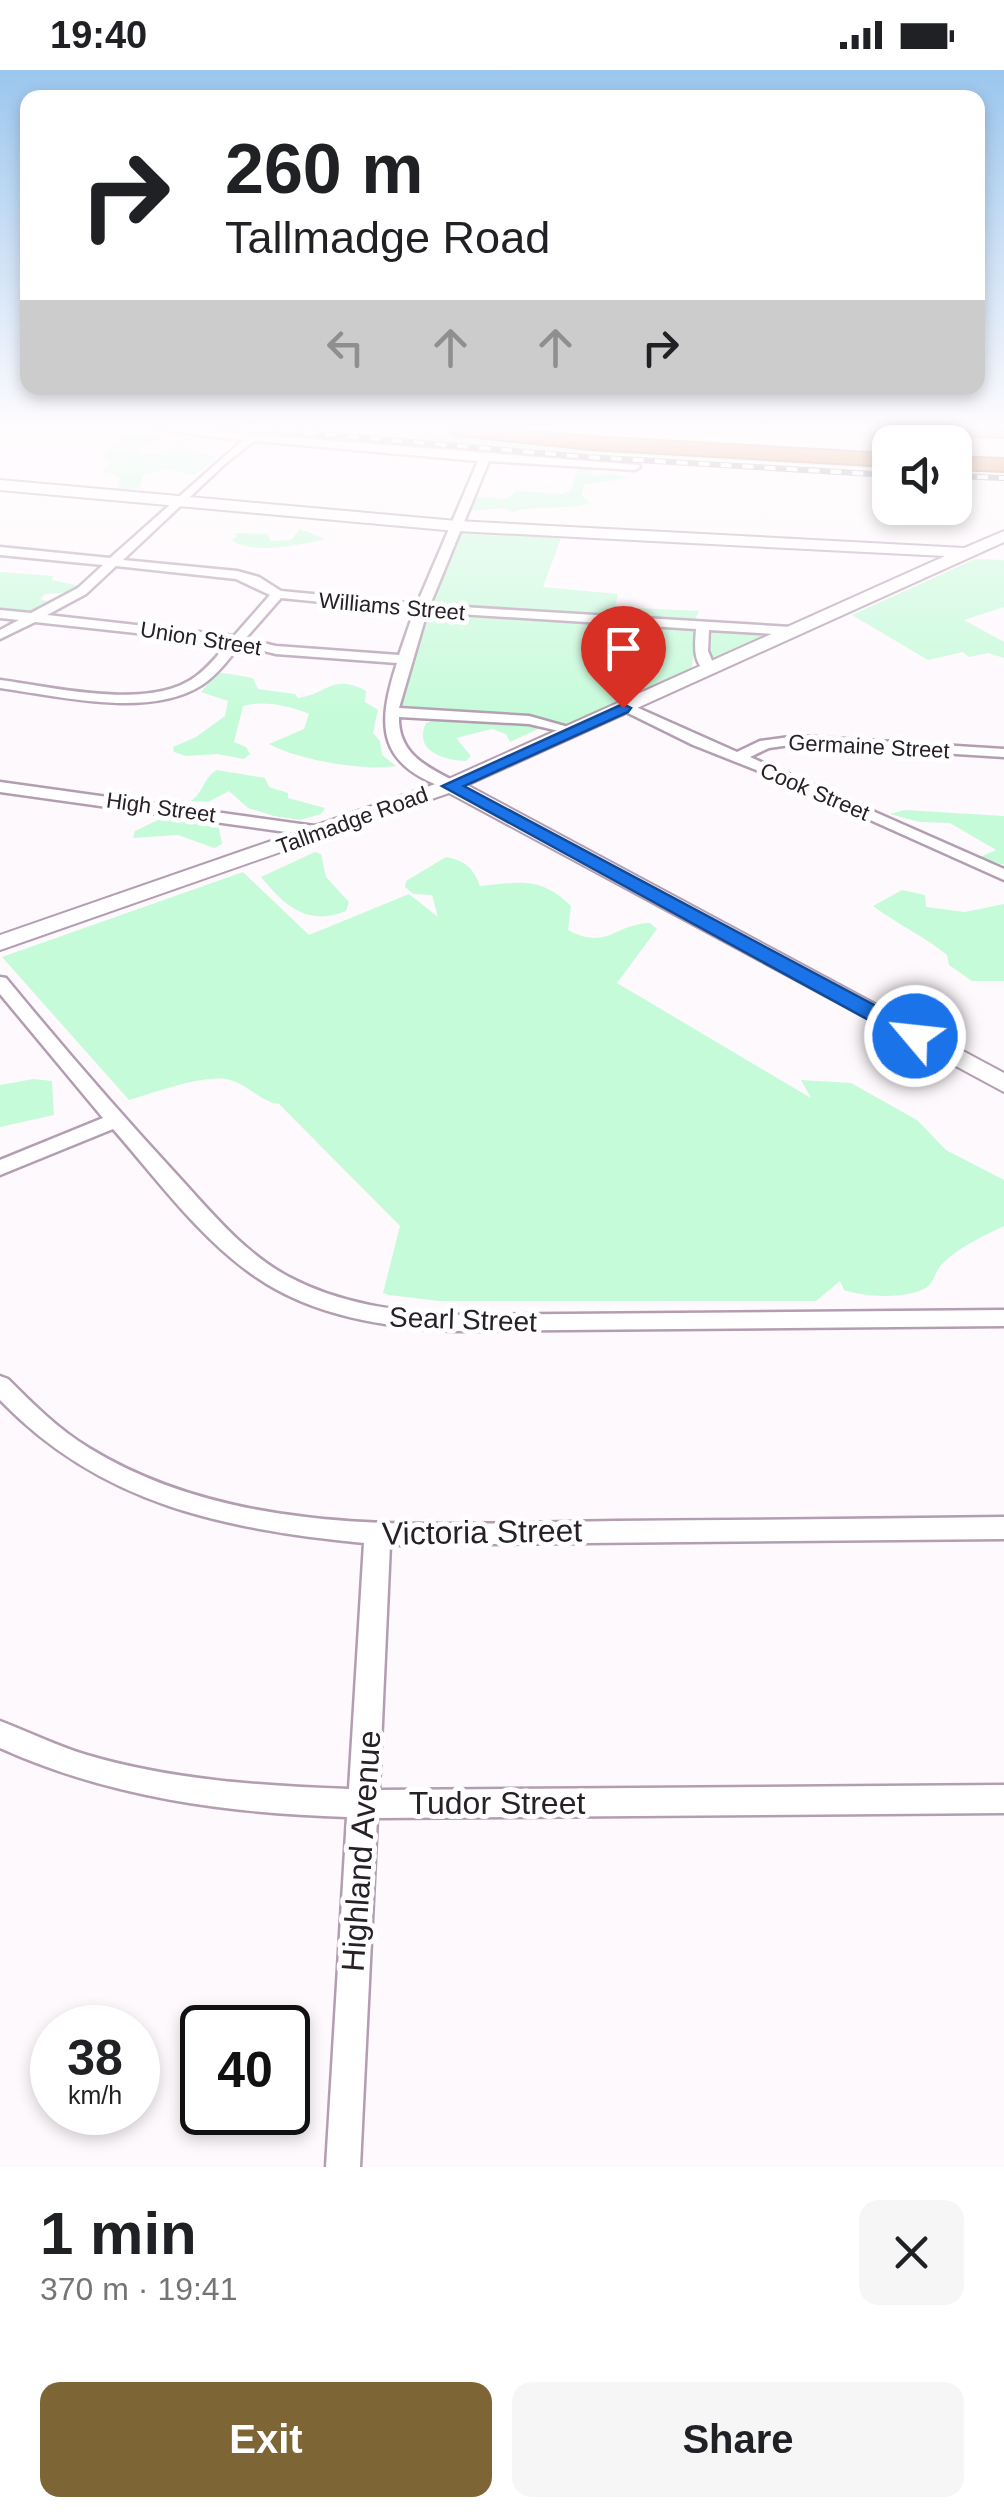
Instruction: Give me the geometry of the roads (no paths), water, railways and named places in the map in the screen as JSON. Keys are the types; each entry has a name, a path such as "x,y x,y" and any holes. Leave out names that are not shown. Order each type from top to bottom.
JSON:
{"street":[{"path":"0,635 82,592 153,527"},
{"path":"457,527 402,660 390,712 390,728 402,753 417,767 450,786 1004,1084"},
{"path":"474,527 1004,554"},
{"name":"Tallmadge Road","path":"0,943 450,786 1004,536"},
{"name":"Williams Street","path":"0,551 246,577 278,594 424,609 791,631"},
{"path":"0,684 97,695 160,696 194,684 278,594"},
{"name":"Union Street","path":"0,614 221,637 286,651 402,660"},
{"path":"703,626 701,651 708,668"},
{"name":"Cook Street","path":"627,707 1004,875"},
{"path":"390,712 529,720 572,730"},
{"name":"Germaine Street","path":"737,758 765,744 796,740 1004,753"},
{"name":"High Street","path":"0,787 322,832"},
{"name":"Searl Street","path":"0,982 116,1120 239,1254 285,1285 360,1312 452,1324 1004,1318"},
{"path":"0,1168 116,1120"},
{"name":"Victoria Street","path":"0,1385 46,1431 98,1466 145,1488 254,1521 378,1534 1004,1528"},
{"name":"Highland Avenue","path":"344,2167 378,1534"},
{"name":"Tudor Street","path":"0,1734 91,1768 154,1784 263,1800 364,1804 1004,1799"}]}
